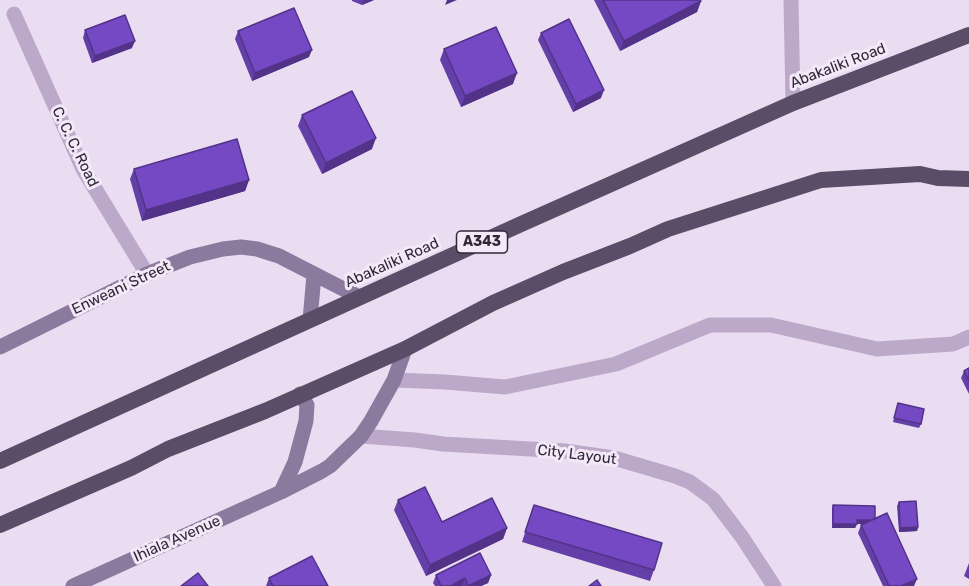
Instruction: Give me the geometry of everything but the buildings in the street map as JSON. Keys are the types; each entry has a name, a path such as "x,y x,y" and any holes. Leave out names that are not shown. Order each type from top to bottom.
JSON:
{"highway":[{"name":"Abakaliki Road","path":"0,461 359,297 794,103 969,35"},
{"path":"0,525 131,468 168,449 265,411 405,349 493,303 668,229 821,180 920,174 938,178 969,179"}],"main road":[{"name":"Enweani Street","path":"0,347 147,274 190,257 223,249 241,247 279,256 359,297"},
{"path":"310,320 314,275"},
{"name":"Ihiala Avenue","path":"73,586 281,492 322,471 362,436 394,380 405,349"},
{"path":"281,492 295,462 306,421 307,405 300,394"}],"street":[{"path":"791,0 794,103"},
{"name":"C. C. C. Road","path":"14,14 82,169 147,274"},
{"path":"394,380 505,387 616,364 710,325 771,325 877,350 953,344 969,337"},
{"name":"City Layout","path":"362,436 443,444 565,451 615,458 675,476 690,482 713,499 742,537 774,586"}]}
